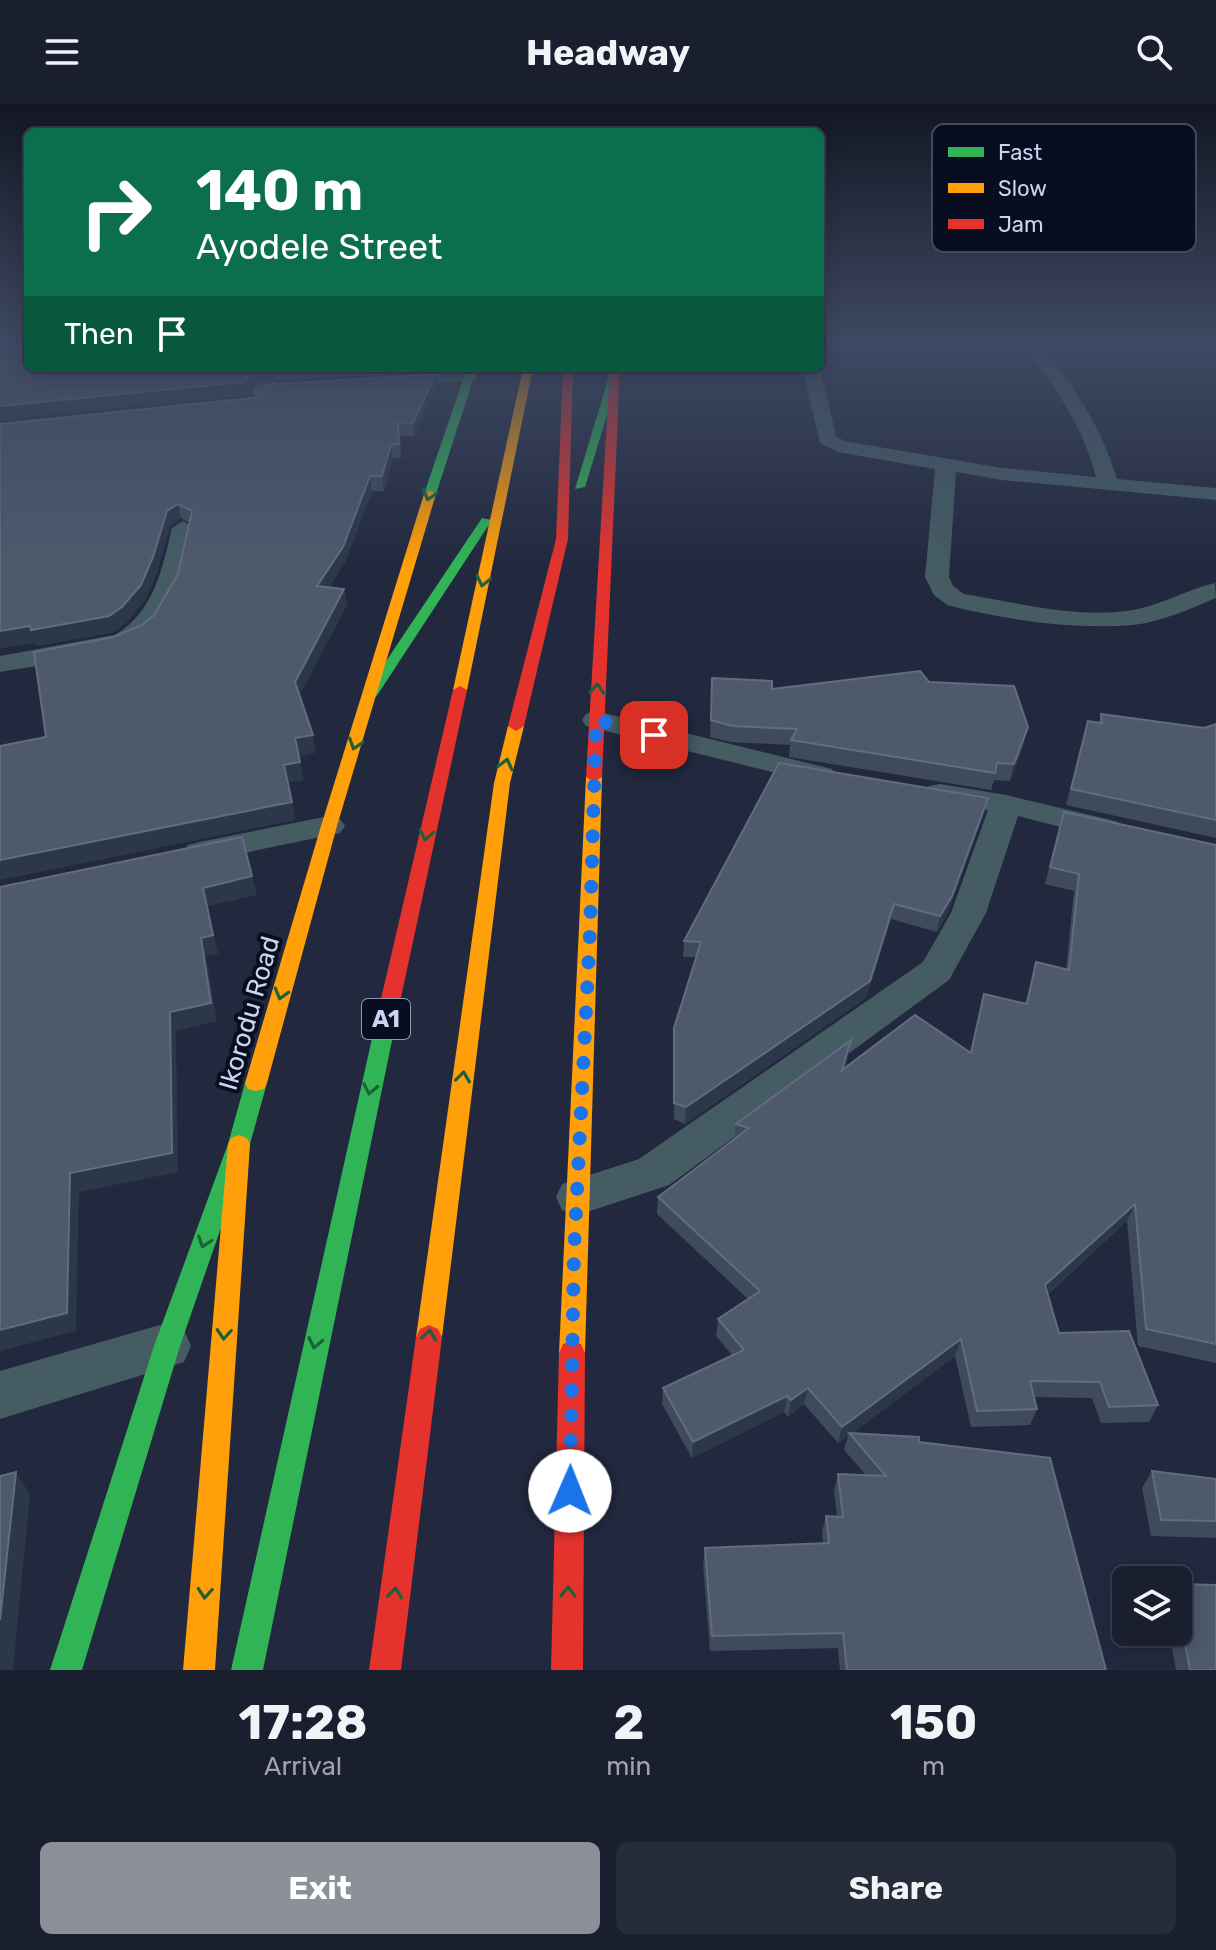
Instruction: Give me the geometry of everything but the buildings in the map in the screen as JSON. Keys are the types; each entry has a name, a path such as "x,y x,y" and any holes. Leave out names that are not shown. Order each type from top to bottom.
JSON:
{"main road":[{"name":"Ikorodu Road","path":"66,1670 167,1346 239,1144 329,826 455,417"},
{"name":"A1","path":"247,1670 322,1309 518,417"},
{"path":"562,539 566,417"},
{"path":"385,1670 502,783 562,539 600,417"},
{"path":"567,1670 574,1252 596,720 612,417"},
{"path":"371,694 503,494"},
{"path":"199,1670 239,1144"}],"street":[{"path":"822,417 827,439 831,442 946,465 1109,485 1216,494"},
{"path":"1085,417 1109,485"},
{"path":"946,465 937,577 943,590 956,600 1044,615 1135,617 1174,607 1215,590"},
{"path":"0,664 123,641 140,634 166,594 183,528"},
{"path":"596,720 800,772 844,779"},
{"path":"918,790 1006,804 1129,834"},
{"path":"578,1197 654,1172 895,1004 936,971 949,956 1006,804"},
{"path":"172,858 329,826"},
{"path":"0,1395 167,1346"}],"traffic: fast":[{"path":"430,494 456,417"},
{"path":"579,487 601,417"},
{"path":"371,694 486,520"},
{"path":"247,1670 387,1016"},
{"path":"66,1670 167,1346 239,1144 256,1083"}],"traffic: slow":[{"path":"460,690 518,417"},
{"path":"256,1083 329,826 430,494"},
{"path":"429,1337 502,783 516,726"},
{"path":"572,1353 594,777"},
{"path":"199,1670 239,1144"}],"traffic: jam":[{"path":"516,726 562,539 566,417"},
{"path":"594,777 612,417"},
{"path":"387,1016 460,690"},
{"path":"385,1670 429,1337"},
{"path":"567,1670 572,1353"}],"route":[{"path":"570,1491 574,1252 590,931 596,720 654,735"}]}
